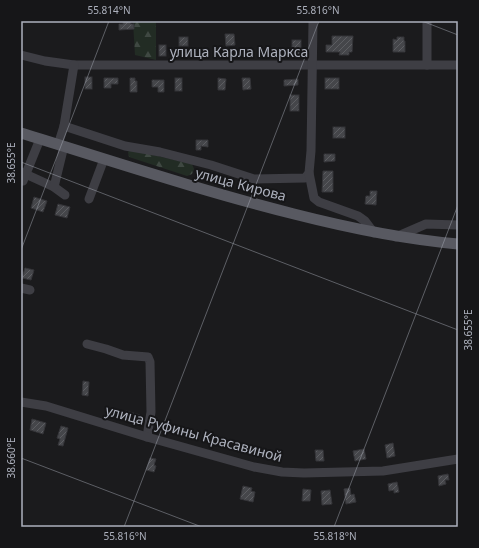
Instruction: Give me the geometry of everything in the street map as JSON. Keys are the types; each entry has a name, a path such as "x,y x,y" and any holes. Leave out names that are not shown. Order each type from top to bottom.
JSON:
{"main road":[{"name":"улица Кирова","path":"21,133 231,198 374,233 458,244"}],"street":[{"path":"313,21 311,151 307,176 314,198 319,202 358,216 366,222 374,233"},
{"path":"427,21 427,65"},
{"name":"улица Карла Маркса","path":"21,55 45,61 74,65 458,65"},
{"path":"54,187 74,65"},
{"path":"64,126 125,146 160,152 212,165 254,179 307,176"},
{"path":"40,139 24,176 54,187 65,195"},
{"path":"89,199 104,159"},
{"path":"396,237 426,224 458,225"},
{"path":"87,344 123,355 148,357 150,362 151,412 147,437"},
{"name":"улица Руфины Красавиной","path":"21,402 46,406 147,437 254,467 282,472 304,473 383,471 458,459"}],"green space":[{"path":"133,21 156,21 156,60 135,55"},
{"path":"131,150 192,164 194,169 192,174 187,176 129,157 128,152"}],"building":[{"path":"123,21 130,21 131,24 134,24 134,29 119,30 119,24 123,24"},
{"path":"225,34 234,34 235,45 226,46"},
{"path":"332,36 353,36 352,52 349,52 349,55 339,55 340,52 326,52 326,45 332,45"},
{"path":"179,37 188,37 188,46 179,46"},
{"path":"397,37 404,37 405,52 393,52 393,39 397,40"},
{"path":"292,40 301,40 301,55 292,55"},
{"path":"159,45 166,45 166,56 159,56"},
{"path":"85,77 92,77 92,89 85,89"},
{"path":"104,78 118,78 118,84 111,84 111,88 104,88"},
{"path":"130,78 135,78 135,81 137,81 137,92 130,92"},
{"path":"175,78 182,78 182,91 175,91"},
{"path":"218,78 226,79 225,90 218,90"},
{"path":"242,78 250,78 251,89 243,90"},
{"path":"325,78 339,78 339,89 325,89"},
{"path":"298,79 298,85 284,86 284,80"},
{"path":"152,80 164,80 164,92 158,92 158,87 152,87"},
{"path":"290,95 299,95 299,111 290,111"},
{"path":"333,127 345,127 345,138 333,138"},
{"path":"196,140 208,140 208,147 201,146 201,150 196,150"},
{"path":"324,154 335,154 335,161 324,162"},
{"path":"323,171 333,171 333,192 322,192"},
{"path":"370,191 377,191 376,205 365,204 366,196 370,196"},
{"path":"34,197 47,201 43,212 31,208"},
{"path":"58,204 70,207 67,218 55,215"},
{"path":"25,268 34,270 31,280 22,278"},
{"path":"83,381 89,382 88,396 82,395"},
{"path":"126,411 140,415 138,421 124,417"},
{"path":"32,419 46,423 43,434 30,430"},
{"path":"61,426 68,428 63,446 58,445 60,439 57,438"},
{"path":"393,443 395,456 387,458 385,445"},
{"path":"364,449 366,459 355,461 353,451"},
{"path":"315,450 323,450 324,461 316,461"},
{"path":"150,458 156,459 154,472 146,470"},
{"path":"448,474 449,480 445,480 446,484 439,486 438,476"},
{"path":"397,482 399,492 394,493 394,490 389,491 388,484"},
{"path":"243,486 252,488 251,491 255,492 253,502 240,499"},
{"path":"350,488 351,495 354,494 356,502 346,504 344,489"},
{"path":"303,489 311,490 310,501 302,501"},
{"path":"330,490 332,504 322,505 321,491"}]}
